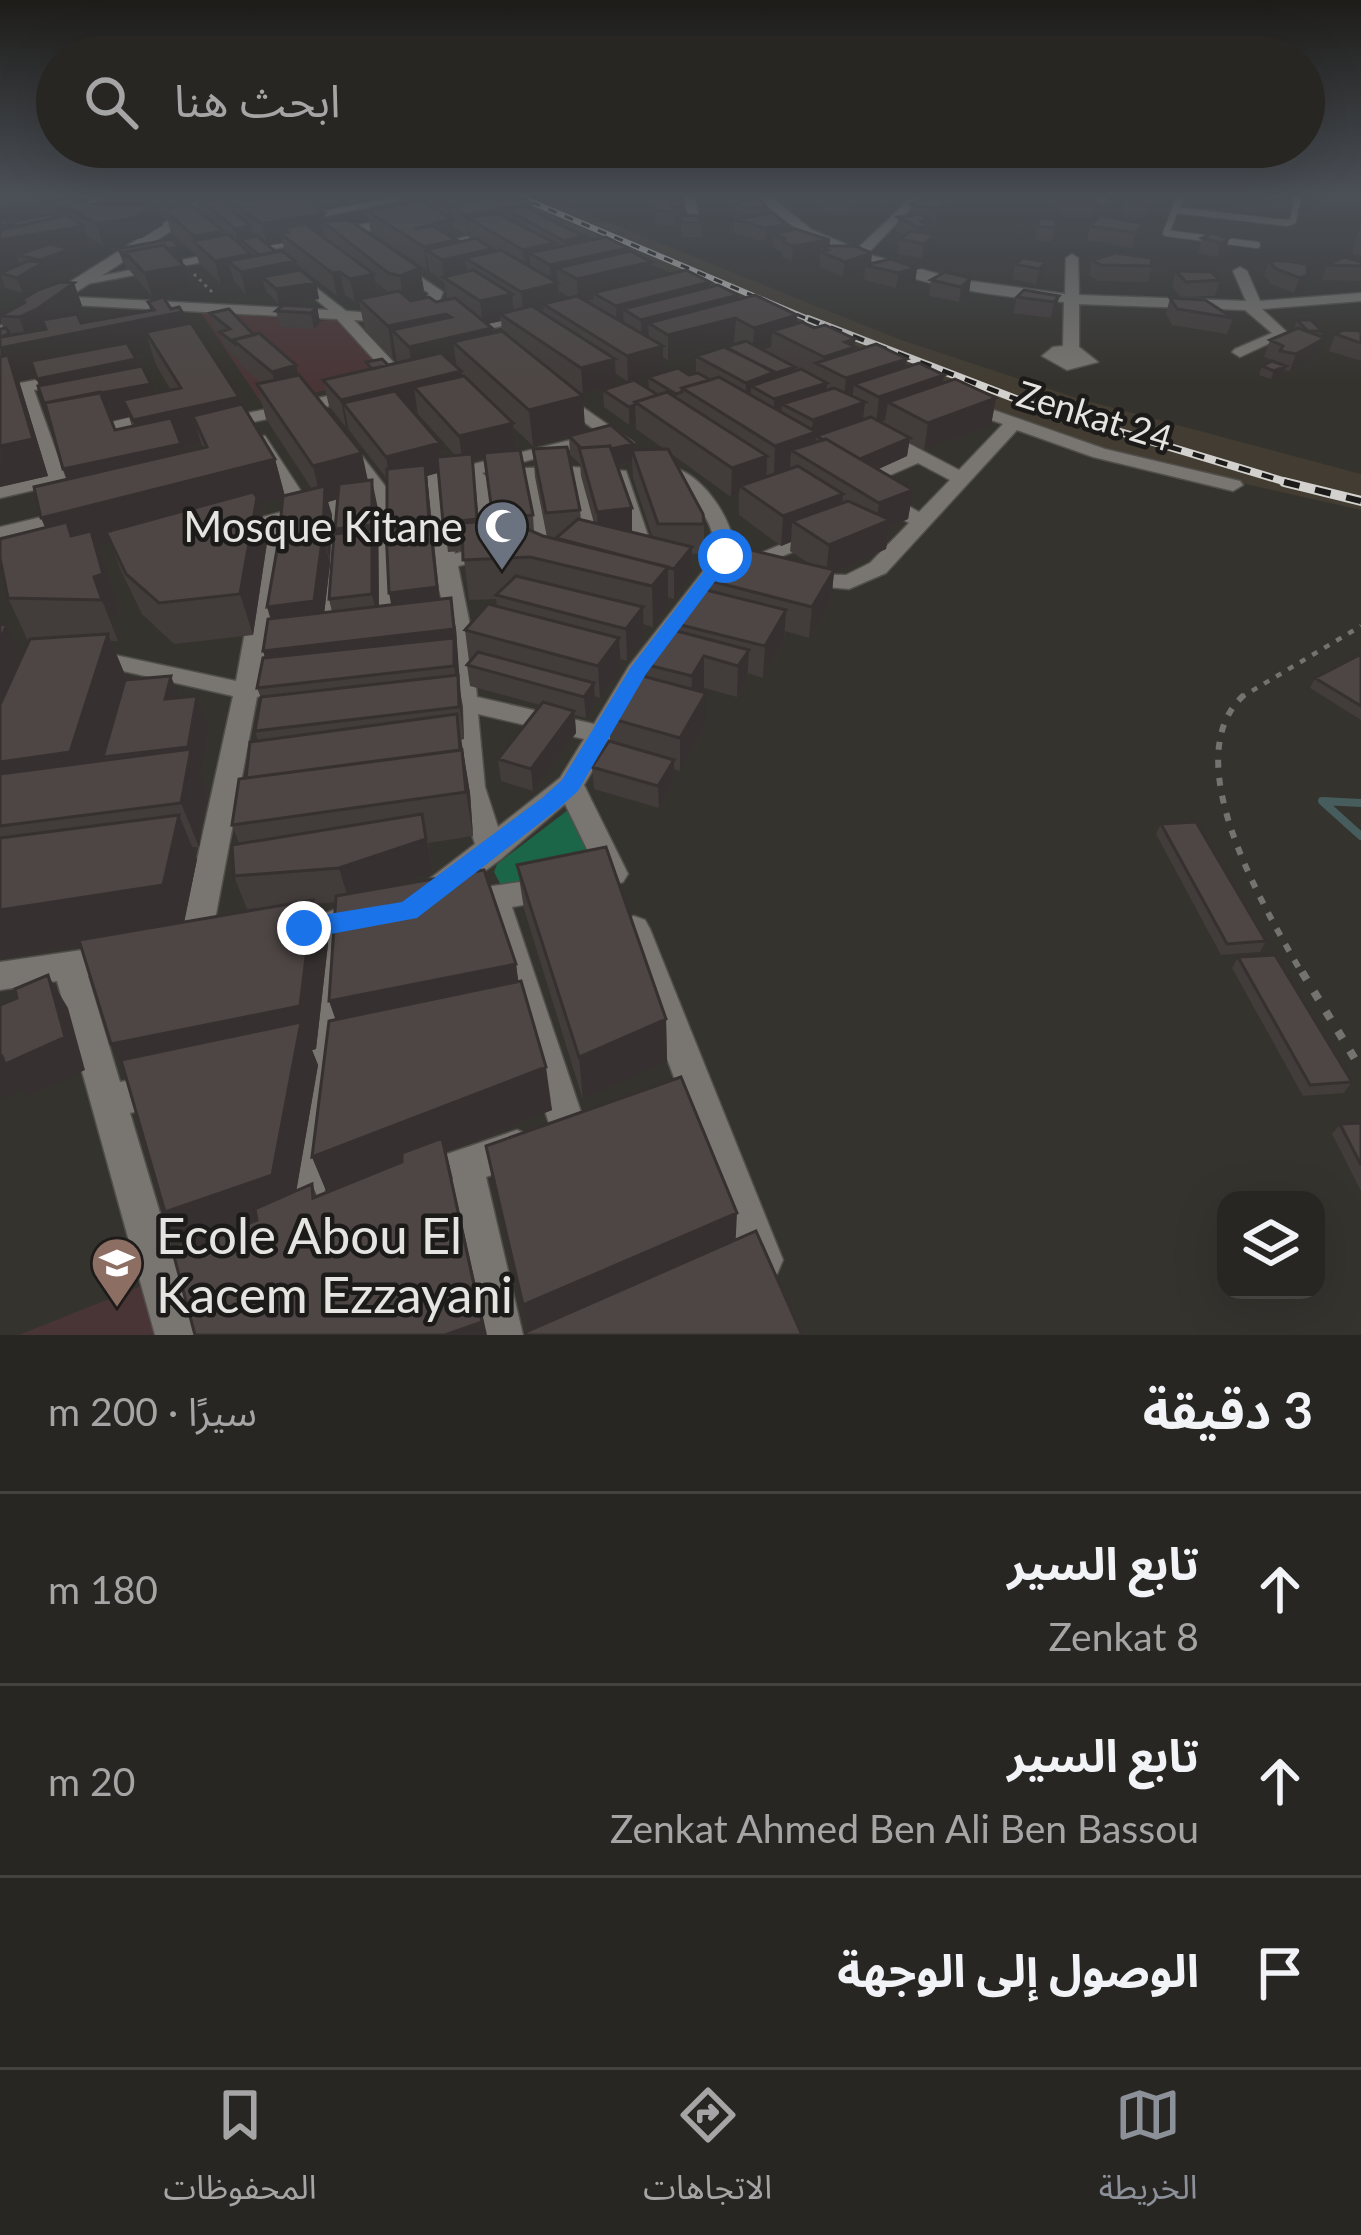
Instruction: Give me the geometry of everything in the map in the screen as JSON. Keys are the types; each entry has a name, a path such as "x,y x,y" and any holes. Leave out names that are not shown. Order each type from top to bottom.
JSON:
{"main road":[{"path":"0,335 117,257"}],"street":[{"path":"184,257 188,262"},
{"path":"87,280 214,257"},
{"path":"242,257 250,264"},
{"path":"270,257 342,316 405,384"},
{"path":"383,257 439,286 435,301 416,320"},
{"path":"871,257 946,279 1072,300 1253,307 1361,297"},
{"path":"1071,350 1072,258"},
{"path":"1240,271 1253,307 1282,334 1240,352"},
{"path":"142,304 219,291 244,309"},
{"path":"543,292 596,324"},
{"path":"55,300 342,316 388,310 486,338 639,294"},
{"path":"495,304 536,327"},
{"path":"386,364 405,359"},
{"path":"0,392 92,374"},
{"path":"236,441 252,427 318,403 426,380"},
{"path":"539,380 622,431 723,510 727,542 700,567 697,613 647,653 603,703 598,734 570,785 409,911 615,879"},
{"path":"4,532 72,515 45,440 42,410 24,386"},
{"path":"238,400 306,514"},
{"path":"318,403 382,495 345,636"},
{"name":"Zenkat 24","path":"948,403 1099,453 1233,484"},
{"path":"45,440 167,413"},
{"path":"900,419 861,429 962,479"},
{"path":"748,563 836,584 860,579 889,546 923,524 1013,423"},
{"path":"114,425 122,447"},
{"path":"218,533 453,478 622,431"},
{"path":"438,452 487,542 484,553"},
{"path":"920,456 848,477 923,524"},
{"path":"522,457 573,473 619,476 646,562"},
{"path":"522,457 582,550"},
{"path":"573,473 582,550"},
{"path":"453,478 443,562 459,625 453,662 469,742 460,788 491,851"},
{"path":"0,492 57,479"},
{"path":"337,507 345,636"},
{"path":"275,522 345,636"},
{"path":"443,562 484,553 582,550 700,567 748,563 848,524"},
{"path":"568,578 543,568 582,550"},
{"path":"659,602 697,613"},
{"path":"246,691 345,636 459,625"},
{"path":"453,662 485,630"},
{"path":"63,656 138,665 246,691 309,682"},
{"path":"453,662 496,675"},
{"path":"127,692 138,665"},
{"path":"173,949 216,837 219,780 249,727 246,691"},
{"path":"424,707 464,702 598,734"},
{"path":"439,746 469,742"},
{"path":"219,780 266,766"},
{"path":"570,785 615,879 769,1277 720,1275"},
{"path":"174,856 258,817"},
{"path":"494,898 521,1019 569,1130"},
{"path":"294,930 371,917"},
{"path":"301,1222 325,1058 334,923"},
{"path":"0,976 234,940"},
{"path":"68,965 176,1335"},
{"path":"281,1067 371,1049"},
{"path":"107,1101 194,1084"},
{"path":"651,1101 693,1086"},
{"path":"383,1194 610,1115"},
{"path":"465,1166 502,1335"},
{"path":"157,1276 342,1208"}],"path":[{"path":"188,262 219,291"},
{"path":"1361,626 1237,701 1217,731 1222,789 1253,889 1361,1069"}],"shaded area":[{"path":"635,257 695,257 901,340 1080,399 1361,474 1361,510 1113,454 973,404"},
{"path":"200,311 320,321 341,318 392,376 262,404"},
{"name":"Ecole Abou El Kacem Ezzayani","path":"146,1284 160,1335 19,1335"}],"green space":[{"path":"572,807 599,868 502,887 494,872 497,864"}],"building":[{"path":"130,257 176,257 184,266 144,273"},
{"path":"290,257 295,261 241,272 228,261"},
{"path":"312,257 351,257 374,274 350,279 332,273"},
{"path":"368,257 404,257 420,268 400,276"},
{"path":"514,257 558,283 521,292 465,258"},
{"path":"537,257 585,257 550,265"},
{"path":"604,257 642,257 651,262 577,279 557,268"},
{"path":"1146,257 1151,258 1152,266 1101,265 1092,260"},
{"path":"1344,257 1361,262 1361,266 1327,265"},
{"path":"1023,258 1047,262 1039,269 1015,264"},
{"path":"891,259 917,268 898,273 865,265"},
{"path":"28,261 44,262 17,278 0,273"},
{"path":"1269,261 1313,265 1300,278 1276,269"},
{"path":"300,270 316,283 276,289 262,277"},
{"path":"473,270 512,294 480,301 443,277"},
{"path":"686,270 710,282 616,306 593,293"},
{"path":"1176,271 1211,272 1220,280 1186,282"},
{"path":"945,272 971,278 961,287 931,280"},
{"path":"60,282 74,283 37,309 19,317 0,316 38,290"},
{"path":"718,285 738,295 641,320 623,309"},
{"path":"1024,290 1059,296 1054,302 1017,297"},
{"path":"399,291 411,301 455,298 492,328 409,347 392,330 451,317 446,314 388,326 359,299"},
{"path":"755,295 797,315 754,328 735,318 668,335 648,323"},
{"path":"577,296 663,346 627,356 543,304"},
{"path":"163,297 171,309 179,307 182,312 0,348 0,329 9,333 1,337 46,329 42,320 77,314 81,323 154,310 148,302"},
{"path":"1170,298 1205,300 1233,318 1177,309"},
{"path":"283,305 317,307 311,313 276,311"},
{"path":"532,306 615,359 581,368 500,314"},
{"path":"229,309 254,335 234,343 220,332 230,329 210,313"},
{"path":"1297,320 1311,320 1322,331 1308,331"},
{"path":"802,322 814,328 825,325 855,339 845,342 855,347 824,357 772,331"},
{"path":"191,323 239,397 133,420 123,400 181,388 146,332"},
{"path":"1298,328 1325,338 1296,354 1280,351 1283,346 1270,340"},
{"path":"502,331 583,396 529,410 453,342"},
{"path":"1361,331 1361,343 1335,334"},
{"path":"259,333 296,365 272,372 233,340"},
{"path":"746,341 795,367 775,373 726,347"},
{"path":"127,343 136,359 37,379 31,361"},
{"path":"876,344 907,359 846,378 816,363"},
{"path":"724,347 775,372 746,383 696,356"},
{"path":"441,353 461,371 341,400 323,380"},
{"path":"8,355 33,439 0,446 0,357"},
{"path":"382,359 388,365 372,369 366,362"},
{"path":"1272,361 1286,366 1274,371 1262,366"},
{"path":"919,363 944,375 879,397 854,384"},
{"path":"142,366 151,384 45,406 38,386"},
{"path":"678,368 710,380 676,394 648,377"},
{"path":"801,369 827,383 774,399 751,386"},
{"path":"299,375 362,453 313,466 257,384"},
{"path":"464,376 513,423 459,436 414,387"},
{"path":"719,377 816,432 775,446 682,388"},
{"path":"955,379 996,398 928,423 888,402"},
{"path":"634,380 658,395 629,407 603,390"},
{"path":"834,388 865,402 813,420 782,404"},
{"path":"395,391 440,443 386,457 343,403"},
{"path":"100,392 115,430 171,418 181,444 63,469 45,403"},
{"path":"667,392 767,456 732,468 635,402"},
{"path":"242,404 275,459 41,518 34,487 207,447 193,416"},
{"path":"871,417 910,438 860,459 816,436"},
{"path":"611,425 633,444 581,448 569,436"},
{"path":"826,439 913,490 879,503 791,450"},
{"path":"610,446 632,508 597,512 579,448"},
{"path":"567,447 580,510 546,513 533,449"},
{"path":"668,449 704,524 658,524 632,450"},
{"path":"520,450 533,515 493,519 484,453"},
{"path":"472,454 477,519 443,523 437,457"},
{"path":"425,465 429,520 387,524 387,469"},
{"path":"798,466 843,494 783,516 740,486"},
{"path":"372,480 372,525 335,529 339,484"},
{"path":"325,486 323,531 279,535 283,496"},
{"path":"253,492 257,497 240,594 159,603 126,574 106,532"},
{"path":"848,501 890,520 829,545 792,521"},
{"path":"522,519 522,527 543,536 668,567 652,586 530,557 463,560 462,523"},
{"path":"578,519 692,547 674,569 556,538"},
{"path":"67,522 71,536 91,531 103,574 94,577 102,600 8,598 0,539"},
{"path":"430,523 437,587 389,593 386,529"},
{"path":"372,530 372,594 329,599 334,534"},
{"path":"323,534 314,601 267,607 279,538"},
{"path":"734,546 834,570 812,607 707,580"},
{"path":"516,576 643,607 626,629 496,595"},
{"path":"698,588 786,610 765,646 673,623"},
{"path":"451,598 454,629 263,651 268,619"},
{"path":"488,604 619,638 598,666 465,630"},
{"path":"669,629 749,650 738,666 704,656 692,676 644,664"},
{"path":"108,634 70,752 0,762 0,705 30,639"},
{"path":"454,638 454,666 257,688 263,658"},
{"path":"478,652 594,683 584,697 467,665"},
{"path":"1361,654 1361,706 1315,678"},
{"path":"458,675 459,707 255,731 261,697"},
{"path":"639,675 706,693 680,738 609,718"},
{"path":"171,676 165,699 197,696 188,747 103,757 125,680"},
{"path":"543,702 574,711 531,769 498,759"},
{"path":"457,714 460,750 246,778 250,742"},
{"path":"609,741 674,760 658,786 592,767"},
{"path":"191,749 181,803 0,826 0,774"},
{"path":"462,750 466,792 232,825 239,779"},
{"path":"422,814 426,839 339,868 234,876 232,845"},
{"path":"179,815 163,885 0,910 0,838"},
{"path":"1196,822 1266,941 1227,944 1161,824"},
{"path":"606,847 666,1019 579,1057 517,865"},
{"path":"484,870 516,964 329,1001 336,896"},
{"path":"313,900 300,1006 111,1044 79,940"},
{"path":"1275,955 1352,1082 1310,1085 1238,957"},
{"path":"48,975 65,1037 5,1064 0,1057 0,1005 17,998 15,989"},
{"path":"521,981 546,1067 312,1157 329,1021"},
{"path":"301,1022 272,1175 165,1212 121,1060"},
{"path":"681,1077 737,1213 523,1305 486,1146"},
{"path":"1361,1123 1361,1165 1340,1124"},
{"path":"442,1138 482,1322 445,1335 195,1335 174,1256 257,1220 255,1209 312,1184 313,1198 402,1162 402,1153"},
{"path":"756,1231 802,1335 526,1335 526,1332"}],"waterway":[{"path":"1361,803 1322,801 1361,836"}],"railway":[{"path":"662,257 815,322"},
{"path":"808,319 1037,407 1295,485"},
{"path":"1284,482 1295,485"},
{"path":"1295,485 1361,501"}],"place":[{"name":"Mosque Kitane","path":"502,572"},
{"name":"Ecole Abou El Kacem Ezzayani","path":"117,1309"}],"route":[{"path":"304,928 409,911 524,826 570,785 614,706 725,556"}]}
